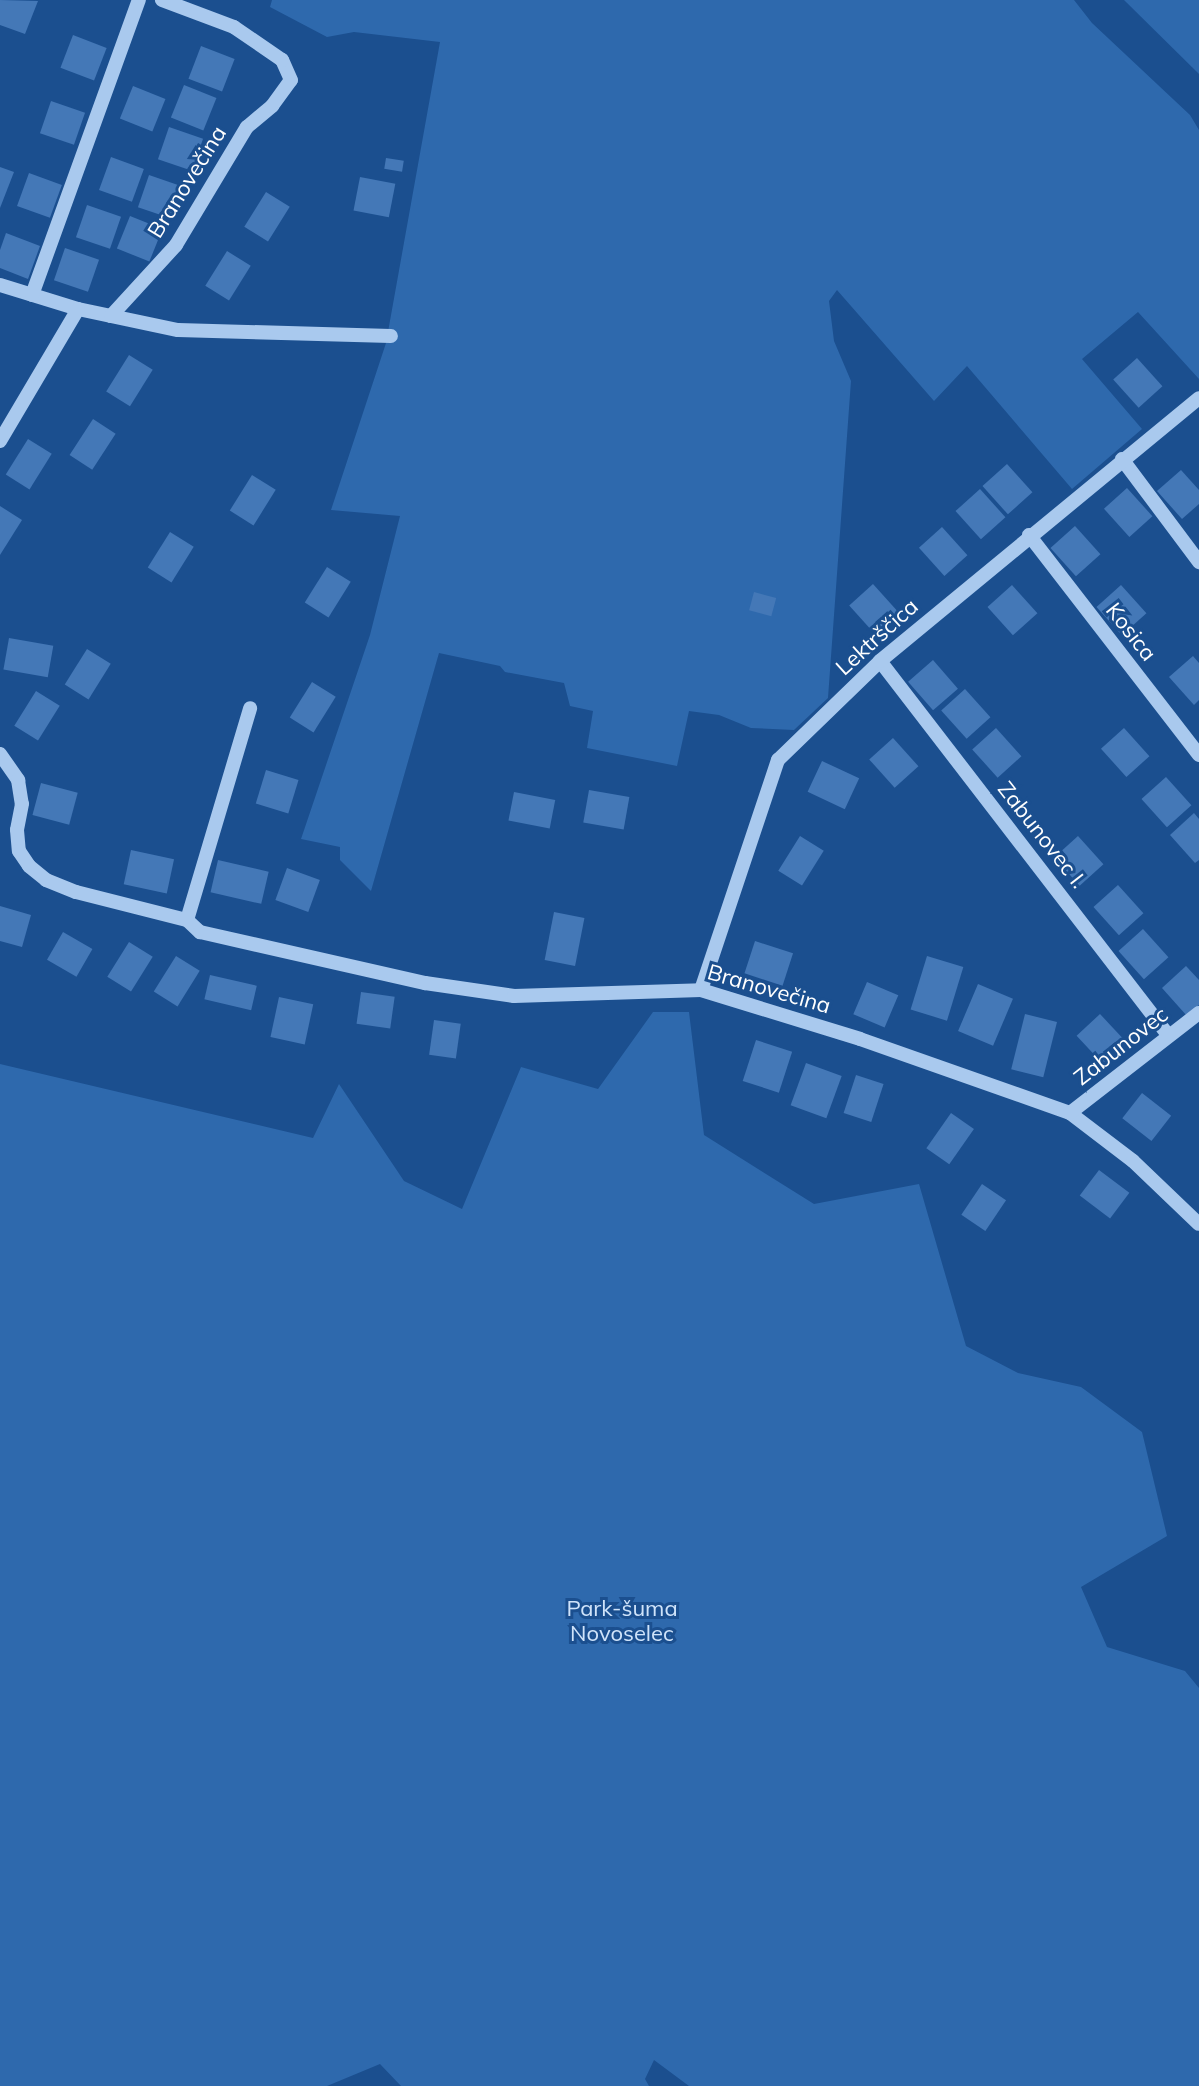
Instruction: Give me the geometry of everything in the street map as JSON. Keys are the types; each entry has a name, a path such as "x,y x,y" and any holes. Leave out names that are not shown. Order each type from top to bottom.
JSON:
{"street":[{"path":"32,295 139,0"},
{"name":"Branovečina","path":"111,316 176,245 247,127 272,106 291,80 282,60 234,27 162,0"},
{"path":"0,285 78,309 178,330 391,336"},
{"path":"0,441 78,309"},
{"name":"Lektrščica","path":"701,990 778,760 880,661 1029,535 1199,398"},
{"path":"1122,459 1199,562"},
{"name":"Kosica","path":"1029,535 1199,755"},
{"name":"Zabunovec I.","path":"880,661 1169,1036"},
{"path":"187,920 250,708"},
{"name":"Branovečina","path":"0,754 18,780 22,804 17,830 19,851 29,866 46,880 76,892 187,920 200,932 425,983 499,994 701,990 860,1039 1070,1113 1133,1161 1199,1224"},
{"name":"Zabunovec","path":"1070,1113 1199,1013"}],"green space":[{"path":"272,0 1074,0 1092,23 1190,115 1199,130 1199,379 1138,312 1082,359 1142,429 1072,489 967,366 934,401 837,290 829,301 834,341 851,381 828,698 794,730 751,728 719,715 689,711 677,766 587,748 593,711 570,706 564,683 505,672 500,666 439,653 371,891 340,860 340,847 301,839 370,635 400,516 331,510 386,343 440,42 354,32 327,37 270,7"},
{"path":"1124,0 1199,0 1199,74"},
{"name":"Park-šuma Novoselec","path":"653,1012 689,1012 704,1135 814,1204 919,1184 966,1346 1018,1373 1081,1387 1142,1432 1167,1536 1081,1587 1107,1647 1185,1671 1199,1688 1199,2086 689,2086 654,2060 645,2079 649,2086 401,2086 380,2064 327,2086 0,2086 0,1064 313,1138 339,1084 404,1181 462,1209 521,1067 598,1089"}],"building":[{"path":"0,0 38,1 25,34 0,25"},
{"path":"73,35 107,48 94,81 60,68"},
{"path":"201,46 235,59 222,92 188,79"},
{"path":"184,85 216,98 203,131 171,117"},
{"path":"133,86 165,99 152,132 120,118"},
{"path":"51,101 85,113 74,145 40,133"},
{"path":"169,127 203,139 192,171 158,159"},
{"path":"111,157 144,169 132,202 99,190"},
{"path":"386,158 404,161 402,172 384,169"},
{"path":"0,167 14,172 0,208"},
{"path":"29,173 62,185 50,218 17,206"},
{"path":"149,175 183,187 172,219 138,207"},
{"path":"360,177 395,184 389,217 354,210"},
{"path":"266,192 290,207 268,242 244,227"},
{"path":"87,205 121,217 110,249 76,237"},
{"path":"130,216 162,229 149,262 117,248"},
{"path":"6,233 40,246 28,279 0,268 0,250"},
{"path":"65,248 99,260 88,292 54,280"},
{"path":"227,251 251,266 229,301 205,286"},
{"path":"129,355 153,370 130,406 106,391"},
{"path":"1137,358 1162,386 1139,408 1113,379"},
{"path":"93,419 116,434 92,470 70,455"},
{"path":"28,439 52,454 29,489 6,475"},
{"path":"1007,464 1032,492 1008,514 982,486"},
{"path":"1181,470 1199,490 1199,504 1182,519 1157,491"},
{"path":"252,475 276,490 253,525 230,511"},
{"path":"1127,488 1152,516 1129,537 1104,509"},
{"path":"980,489 1005,517 981,539 955,511"},
{"path":"0,506 22,520 0,555"},
{"path":"1075,526 1100,554 1076,576 1050,548"},
{"path":"942,527 967,555 944,576 919,548"},
{"path":"170,532 194,547 171,582 148,568"},
{"path":"327,567 351,582 328,617 305,603"},
{"path":"873,584 898,612 875,634 849,605"},
{"path":"1012,585 1037,613 1013,635 987,607"},
{"path":"1121,585 1146,613 1122,635 1096,607"},
{"path":"754,592 776,598 771,616 749,610"},
{"path":"9,638 53,646 48,677 3,670"},
{"path":"87,649 111,664 88,699 65,685"},
{"path":"1193,656 1199,663 1199,700 1194,705 1169,677"},
{"path":"933,660 958,689 933,710 908,682"},
{"path":"312,682 336,697 313,732 290,718"},
{"path":"965,689 990,717 967,739 941,710"},
{"path":"36,691 60,706 38,741 14,726"},
{"path":"996,728 1021,756 998,778 972,749"},
{"path":"1124,728 1149,756 1126,777 1101,749"},
{"path":"893,738 918,766 895,788 869,759"},
{"path":"822,761 859,778 845,809 808,792"},
{"path":"266,770 299,780 288,813 256,803"},
{"path":"1166,777 1191,805 1167,827 1141,799"},
{"path":"41,783 78,793 69,825 32,815"},
{"path":"589,790 629,797 624,830 583,822"},
{"path":"514,792 555,800 550,828 508,820"},
{"path":"1194,813 1199,819 1199,860 1195,863 1170,835"},
{"path":"800,836 824,851 802,886 778,871"},
{"path":"1078,836 1103,864 1080,886 1054,857"},
{"path":"131,850 174,859 167,893 124,884"},
{"path":"218,860 269,872 261,904 211,892"},
{"path":"287,868 320,880 308,912 275,900"},
{"path":"1118,885 1143,913 1119,935 1093,907"},
{"path":"0,906 31,915 22,947 0,941"},
{"path":"554,912 584,918 575,966 545,960"},
{"path":"1143,929 1168,957 1144,979 1118,951"},
{"path":"63,932 92,949 76,977 47,960"},
{"path":"755,941 793,953 783,986 744,973"},
{"path":"129,942 153,957 131,992 107,977"},
{"path":"176,956 200,971 177,1006 154,992"},
{"path":"927,956 963,967 947,1021 911,1010"},
{"path":"1186,966 1199,980 1199,1005 1187,1016 1162,988"},
{"path":"210,975 257,986 251,1010 204,999"},
{"path":"867,982 898,995 885,1028 853,1014"},
{"path":"978,984 1013,999 993,1046 958,1031"},
{"path":"361,992 395,997 390,1028 357,1024"},
{"path":"279,997 313,1004 305,1044 270,1037"},
{"path":"1025,1014 1057,1022 1043,1077 1011,1069"},
{"path":"1100,1014 1126,1042 1103,1064 1077,1036"},
{"path":"434,1020 461,1024 456,1058 429,1055"},
{"path":"756,1040 792,1052 779,1093 743,1081"},
{"path":"806,1063 842,1076 826,1118 791,1105"},
{"path":"856,1075 884,1084 871,1122 844,1113"},
{"path":"1142,1093 1171,1116 1151,1141 1122,1118"},
{"path":"951,1113 974,1129 949,1164 926,1148"},
{"path":"1099,1170 1129,1193 1110,1218 1080,1196"},
{"path":"982,1184 1006,1200 985,1231 961,1215"}]}
